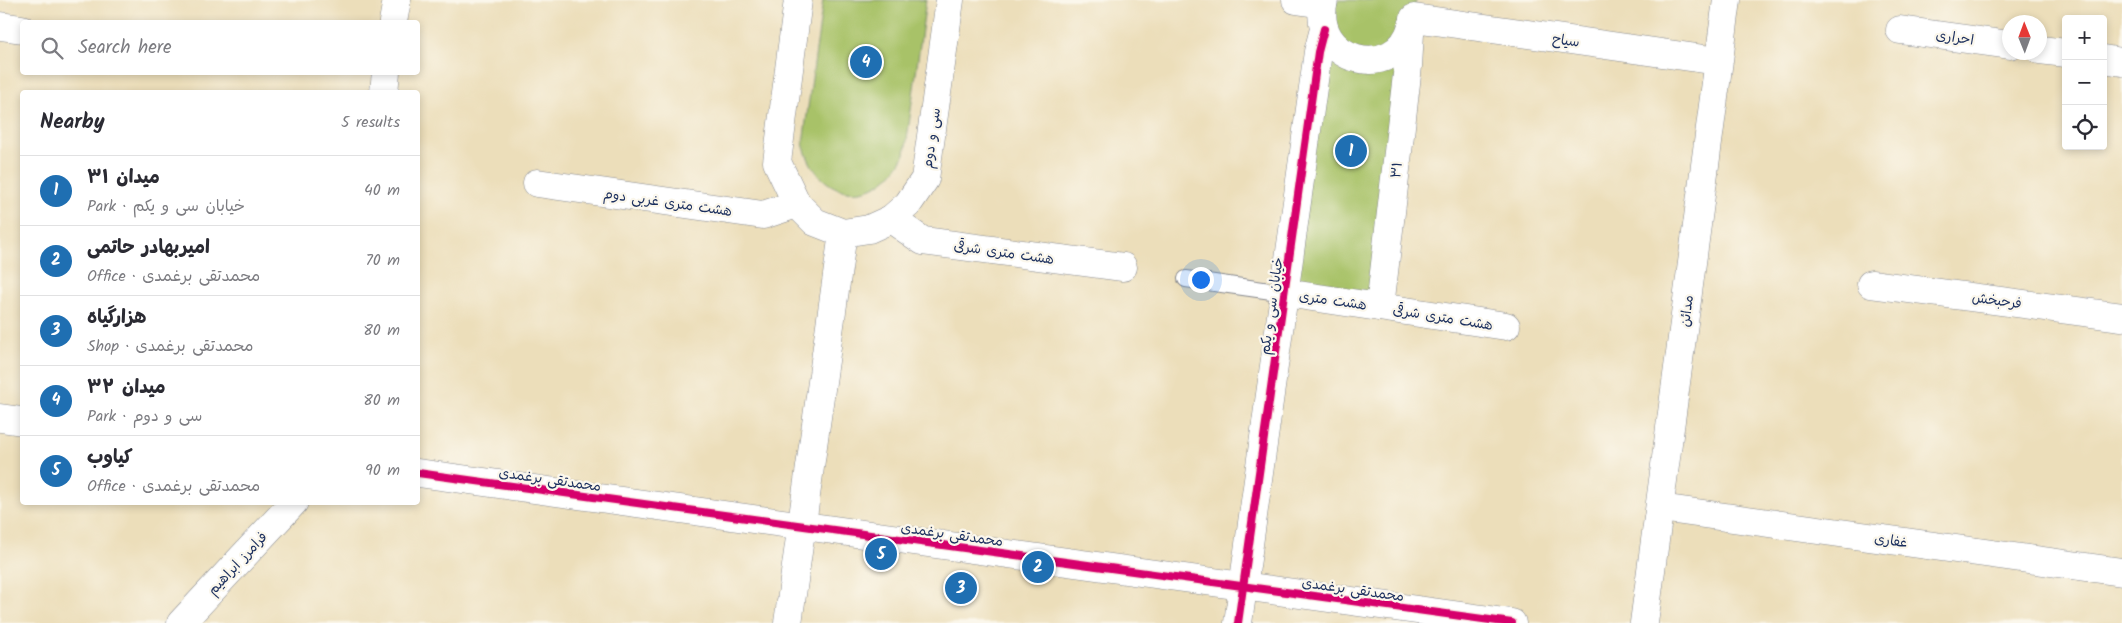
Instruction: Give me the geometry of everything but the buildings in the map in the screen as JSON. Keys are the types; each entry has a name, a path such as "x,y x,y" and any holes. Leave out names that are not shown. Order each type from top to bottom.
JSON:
{"street":[{"path":"393,20 396,0"},
{"path":"788,623 843,233 815,222 797,204 777,162 798,0"},
{"name":"سی و دوم","path":"843,233 868,229 891,219 908,204 925,179 950,0"},
{"path":"1296,0 1324,11 1332,43 1343,53 1358,60 1374,60 1389,55 1401,46 1412,11"},
{"name":"مدائن","path":"1644,623 1727,0"},
{"name":"خیابان سی و یکم","path":"1238,623 1324,11"},
{"name":"سیاح","path":"1412,11 1718,61"},
{"name":"۳۱","path":"1380,307 1408,66 1412,11"},
{"path":"0,26 20,29"},
{"name":"احراری","path":"1900,30 2002,44"},
{"path":"2047,51 2062,53"},
{"path":"2107,60 2122,62"},
{"path":"384,90 386,75"},
{"name":"هشت متری غربی دوم","path":"537,184 763,216 797,204"},
{"name":"هشت متری شرقی","path":"891,219 923,241 1123,268"},
{"name":"فرحبخش","path":"1871,284 2122,317"},
{"name":"هشت متری","path":"1285,293 1380,307"},
{"name":"هشت متری شرقی","path":"1380,307 1506,326"},
{"path":"0,418 20,420"},
{"name":"محمدتقی برغمدی","path":"420,473 1512,623"},
{"name":"فرامرز ابراهیم","path":"181,623 291,505"},
{"name":"غفاری","path":"1660,508 2122,572"}],"lane":[{"path":"1186,279 1285,293"}],"green space":[{"path":"823,0 926,0 905,154 893,172 880,184 865,190 849,191 834,187 821,177 810,163 803,143"},
{"path":"1325,0 1416,0 1369,294 1295,284"}],"cycle path":[{"path":"1238,623 1318,52 1324,29"},
{"path":"420,473 1512,623"}],"place":[{"name":"میدان ۳۲","path":"866,62"},
{"name":"میدان ۳۱","path":"1351,151"},
{"name":"کیاوب","path":"881,554"},
{"name":"امیربهادر حاتمی","path":"1038,567"},
{"name":"هزارگیاه","path":"961,588"}]}
